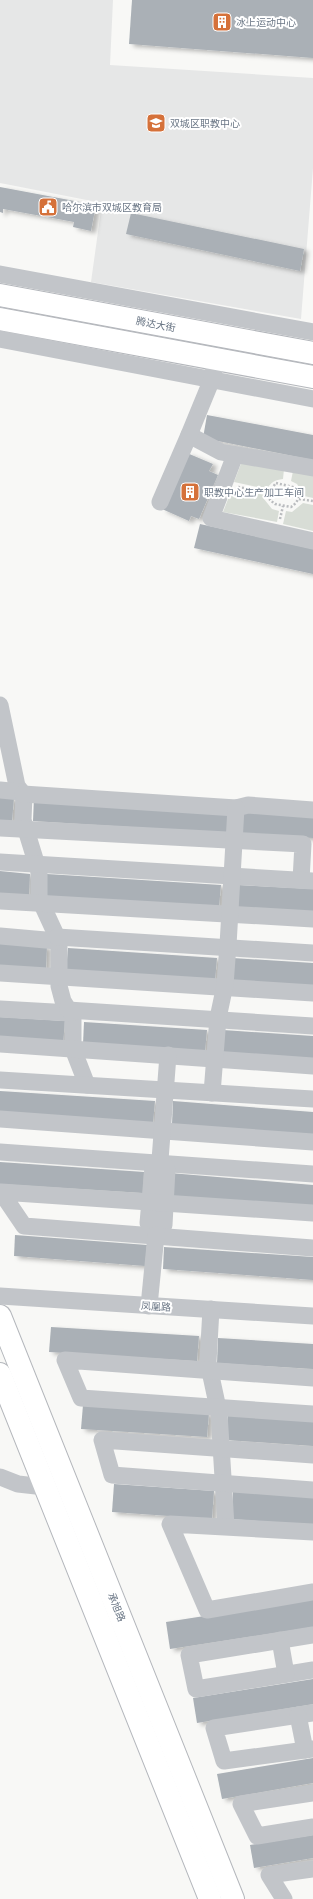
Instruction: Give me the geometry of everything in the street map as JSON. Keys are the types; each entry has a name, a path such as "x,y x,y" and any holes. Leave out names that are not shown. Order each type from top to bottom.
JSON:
{"main road":[{"name":"腾达大街","path":"0,295 313,353"},
{"path":"0,319 214,369 313,377"},
{"name":"承旭路","path":"0,1316 233,1899"},
{"path":"0,1374 210,1899"}],"street":[{"path":"0,274 313,332"},
{"path":"0,339 214,369 313,399"},
{"path":"160,502 189,435 214,369"},
{"path":"189,435 221,452 313,468"},
{"path":"236,455 212,518 313,541"},
{"path":"1,714 5,757 17,786 22,793 23,820 39,872 39,898 57,939 58,977 63,1001 73,1017 73,1049 87,1085"},
{"path":"0,790 22,793 236,808 248,805 313,810"},
{"path":"212,1093 218,1020 224,987 228,948 236,808"},
{"path":"0,828 234,839 303,844 307,880 0,862"},
{"path":"0,901 313,920"},
{"path":"0,936 313,953"},
{"path":"0,972 313,993"},
{"path":"0,1009 313,1026"},
{"path":"0,1044 313,1066"},
{"path":"160,1163 168,1056"},
{"path":"0,1080 313,1098"},
{"path":"0,1119 313,1142"},
{"path":"0,1152 313,1174"},
{"path":"149,1306 156,1236 164,1225 157,1202 167,1169 160,1163"},
{"path":"313,1214 1,1192 24,1226 313,1248"},
{"name":"凤凰路","path":"0,1296 313,1316"},
{"path":"211,1309 208,1362 218,1407 222,1448 226,1526"},
{"path":"313,1378 65,1360 81,1398 313,1414"},
{"path":"313,1455 102,1440 112,1476 313,1490"},
{"path":"0,1477 18,1484 46,1487"},
{"path":"313,1532 170,1524 206,1610 313,1592"},
{"path":"313,1635 189,1655 196,1689 313,1670"},
{"path":"280,1640 286,1674"},
{"path":"305,1714 309,1749 224,1761 214,1728 305,1714"},
{"path":"313,1793 241,1804 257,1836 313,1827"},
{"path":"284,1899 269,1875 313,1869"}],"path":[{"path":"276,483 294,487 298,492 299,499 292,507 274,504 270,500 269,492 276,483"},
{"path":"224,485 269,492"},
{"path":"299,499 313,501"}],"shaded area":[{"name":"双城区职教中心","path":"0,0 113,0 110,65 313,78 313,168 301,319 91,282 102,203 0,183"},
{"path":"242,461 284,469 283,479 274,482 267,489 234,482"},
{"path":"293,471 313,475 313,498 304,496 297,484 291,481"},
{"path":"232,489 265,495 264,499 272,509 279,511 277,522 223,512"},
{"path":"303,503 313,505 313,531 283,524 286,511 292,512"}],"building":[{"name":"冰上运动中心","path":"132,0 313,0 313,58 129,44"},
{"name":"哈尔滨市双城区教育局","path":"0,187 96,205 91,231 73,227 74,222 3,209 3,213 0,212"},
{"path":"131,213 304,249 300,271 126,234"},
{"path":"207,415 313,435 313,460 203,438"},
{"name":"职教中心生产加工车间","path":"187,453 213,464 209,471 218,475 199,519 191,516 189,521 162,509"},
{"path":"200,524 313,549 313,574 194,548"},
{"path":"0,797 14,798 12,821 0,820"},
{"path":"34,797 229,810 228,833 33,821"},
{"path":"242,810 313,815 313,838 241,834"},
{"path":"0,871 30,874 29,896 0,894"},
{"path":"47,874 221,885 219,907 46,897"},
{"path":"238,885 313,889 313,913 236,909"},
{"path":"0,943 47,946 46,969 0,966"},
{"path":"68,948 217,958 215,981 66,971"},
{"path":"233,958 313,963 313,986 231,981"},
{"path":"0,1017 65,1021 63,1044 0,1040"},
{"path":"84,1022 207,1030 205,1052 83,1044"},
{"path":"223,1030 313,1036 313,1060 221,1054"},
{"path":"0,1091 155,1101 153,1123 0,1113"},
{"path":"173,1101 313,1112 313,1135 172,1124"},
{"path":"0,1162 144,1172 143,1193 0,1184"},
{"path":"170,1173 313,1185 313,1207 168,1196"},
{"path":"15,1235 147,1245 145,1266 14,1256"},
{"path":"164,1247 313,1257 313,1280 163,1269"},
{"path":"51,1327 199,1336 197,1361 49,1352"},
{"path":"218,1338 313,1344 313,1369 217,1363"},
{"path":"83,1405 209,1413 207,1437 81,1429"},
{"path":"228,1414 313,1420 313,1446 226,1440"},
{"path":"114,1484 214,1491 212,1519 112,1512"},
{"path":"233,1491 313,1497 313,1525 232,1519"},
{"path":"313,1599 313,1627 170,1649 166,1622"},
{"path":"313,1679 313,1704 197,1723 193,1698"},
{"path":"313,1758 313,1783 222,1799 217,1774"},
{"path":"313,1835 313,1858 254,1868 250,1845"}],"place":[{"name":"冰上运动中心","path":"222,22"},
{"name":"双城区职教中心","path":"156,123"},
{"name":"哈尔滨市双城区教育局","path":"48,207"},
{"name":"职教中心生产加工车间","path":"190,492"}]}
